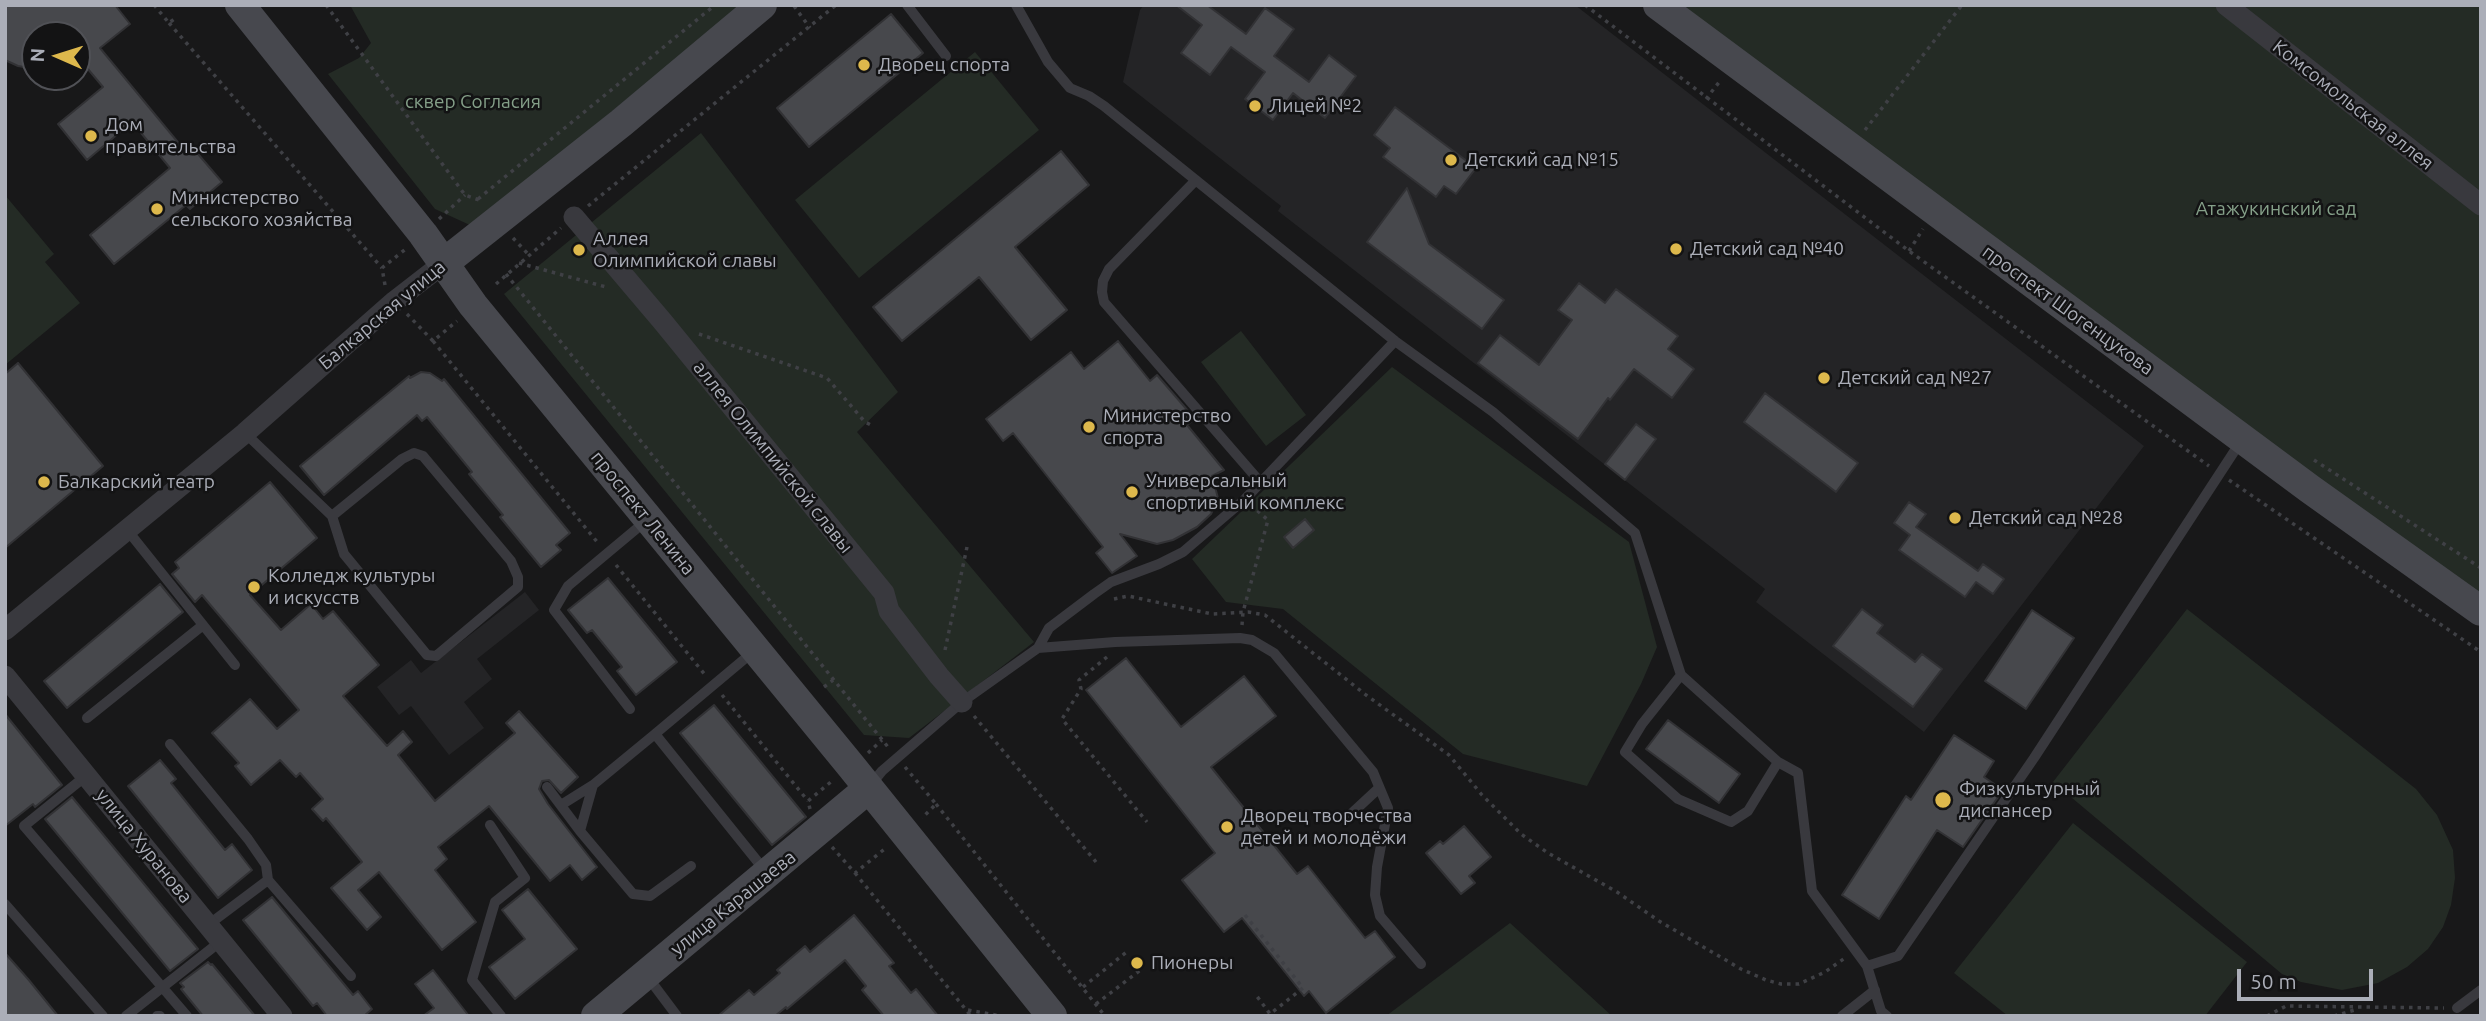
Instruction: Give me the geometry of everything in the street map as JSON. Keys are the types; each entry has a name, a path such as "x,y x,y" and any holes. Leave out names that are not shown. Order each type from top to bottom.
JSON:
{"main road":[{"name":"проспект Ленина","path":"240,5 424,233 473,305 1052,1016"},
{"name":"Балкарская улица","path":"444,263 621,123 762,5"},
{"name":"проспект Шогенцукова","path":"1658,5 2243,439 2481,611"},
{"name":"улица Карашаева","path":"596,1016 869,788"}],"street":[{"name":"Комсомольская аллея","path":"2226,5 2481,205"},
{"name":"аллея Олимпийской славы","path":"574,217 642,296 884,593 889,611 962,702"},
{"name":"Балкарская улица","path":"5,630 128,531 245,433 395,301 444,263"},
{"name":"улица Хуранова","path":"5,676 282,1016"}],"lane":[{"path":"907,5 946,56"},
{"path":"1016,5 1048,62 1070,88 1104,106 1395,341 1493,412 1634,533 1681,675 1779,762 1798,773 1812,891 1867,966 1881,1011 1887,1016"},
{"path":"1196,180 1109,269 1102,281 1104,302 1261,483"},
{"path":"869,788 882,771 962,702 1038,648 1049,628 1094,594 1111,582 1159,565 1183,552 1245,499 1395,341"},
{"path":"245,433 332,516 344,554 427,655 436,656 518,587 518,577 511,561 423,456 414,453 402,459 332,516"},
{"path":"1867,966 1898,956 2034,758 2243,439"},
{"path":"630,709 554,610 568,586 647,520"},
{"path":"128,531 235,665"},
{"path":"88,718 203,625"},
{"path":"1038,648 1240,638 1261,643 1274,653 1373,772 1388,808 1377,867 1375,895 1380,916 1421,964"},
{"path":"1198,653 1200,639"},
{"path":"1141,641 1150,653"},
{"path":"561,805 593,785 756,650"},
{"path":"1681,675 1642,724 1625,752 1678,799 1731,822 1748,811 1779,762"},
{"path":"655,734 768,874"},
{"path":"170,744 248,839 266,865 268,880 351,976"},
{"path":"87,775 24,827 187,1016"},
{"path":"580,831 593,785"},
{"path":"547,787 633,894 650,896 691,866"},
{"path":"1351,814 1379,788"},
{"path":"490,825 526,878 495,902 472,979 501,1016"},
{"path":"130,1015 163,987 268,880"},
{"path":"5,904 103,1016"},
{"path":"646,974 677,1016"},
{"path":"1842,1016 1875,990"},
{"path":"2457,1008 2481,990"}],"path":[{"path":"154,5 382,268 385,290"},
{"path":"326,5 465,195 478,199 487,208"},
{"path":"478,199 715,5"},
{"path":"496,284 528,254 836,5"},
{"path":"1585,5 1909,251 2220,474 2481,652"},
{"path":"1865,130 1962,5"},
{"path":"794,6 810,28"},
{"path":"169,23 177,17"},
{"path":"1706,99 1722,79"},
{"path":"629,164 633,169"},
{"path":"435,223 465,195"},
{"path":"1909,251 1923,229"},
{"path":"510,234 528,254"},
{"path":"382,268 409,247"},
{"path":"518,263 642,296"},
{"path":"506,274 892,751"},
{"path":"405,312 433,341 808,801"},
{"path":"433,341 460,318"},
{"path":"663,322 827,377 865,422 871,425"},
{"path":"1240,638 1243,612 1268,520 1245,499"},
{"path":"939,676 967,547"},
{"path":"1094,594 1108,600 1128,596 1212,614 1243,612 1265,615 1356,688 1449,755 1503,817 1548,853 1617,892 1659,921 1766,981 1799,984 1825,972 1856,951"},
{"path":"1113,652 1079,680 1081,689 1062,719 1147,822"},
{"path":"824,687 834,680"},
{"path":"962,702 1096,862"},
{"path":"868,753 882,740"},
{"path":"904,765 1105,1016"},
{"path":"922,818 936,804"},
{"path":"826,840 971,1016"},
{"path":"855,873 887,847"},
{"path":"1245,915 1303,988 1269,1015 1256,996"},
{"path":"1083,987 1129,950"},
{"path":"1096,1004 1143,968"},
{"path":"2267,1016 2286,1006 2457,1008"},
{"path":"2334,1016 2363,1007"},
{"path":"965,1010 1001,1016"}],"shaded area":[{"path":"1144,5 1575,5 2144,446 1924,732 1756,602 1765,589 1278,211 1281,206 1123,82 1140,10"},
{"path":"525,592 539,610 477,659 492,679 464,702 484,728 449,755 411,706 399,715 377,687 411,660 421,673"}],"green space":[{"name":"сквер Согласия","path":"350,5 742,5 472,226 435,209 328,74 359,58 371,43"},
{"name":"Атажукинский сад","path":"1658,5 2481,5 2481,611"},
{"path":"975,52 1039,130 859,278 795,200"},
{"path":"701,133 898,392 857,432 1034,642 909,738 864,735 504,294"},
{"path":"5,195 54,254 45,262 80,303 5,365"},
{"path":"1241,331 1306,415 1266,446 1201,362"},
{"path":"1392,367 1629,542 1657,647 1641,684 1587,786 1463,754 1283,609 1226,602 1192,559"},
{"path":"2187,609 2416,789 2437,815 2453,850 2455,878 2451,905 2443,927 2428,949 2407,967 2378,983 2342,990 2301,982 2282,974 2053,782"},
{"path":"2073,823 2247,962 2205,1016 2008,1016 1954,973"},
{"path":"1510,923 1612,1016 1386,1016"}],"building":[{"name":"Дом правительства","path":"5,5 115,5 130,24 100,48 186,152 192,147 222,182 190,209 186,205 114,264 90,235 170,168 132,122 87,160 58,124 103,87 91,73 91,21 21,21 21,67 5,60"},
{"path":"1176,5 1207,5 1246,34 1265,8 1294,29 1274,56 1309,82 1329,55 1356,76 1325,118 1293,93 1273,120 1245,99 1265,72 1231,47 1210,75 1181,53 1202,25"},
{"path":"891,14 923,53 809,147 777,108"},
{"path":"1395,107 1476,168 1456,194 1444,186 1436,197 1383,157 1390,148 1374,135"},
{"path":"1061,151 1089,185 1015,247 1067,310 1031,340 979,277 902,341 873,307"},
{"path":"1407,188 1429,244 1504,300 1482,329 1367,242"},
{"path":"1579,283 1605,303 1616,289 1678,336 1668,349 1694,369 1672,398 1634,369 1610,400 1608,398 1578,439 1478,363 1500,335 1539,365 1572,320 1558,310"},
{"path":"1118,341 1150,381 1157,375 1195,419 1187,425 1224,470 1212,476 1218,498 1211,514 1197,527 1173,540 1157,544 1120,534 1137,556 1112,573 1096,553 1103,547 1013,433 1003,441 986,419 1071,352 1084,369"},
{"path":"18,363 103,466 5,548 5,374"},
{"path":"421,372 430,373 442,381 444,379 570,533 556,545 561,550 541,567 500,517 503,515 469,474 472,472 427,417 422,421 417,415 324,495 300,466 409,376 410,378"},
{"path":"1765,393 1858,463 1836,492 1744,422"},
{"path":"1636,424 1656,439 1625,480 1605,464"},
{"path":"270,482 317,538 250,595 281,630 311,604 323,619 333,611 379,665 343,696 387,746 403,731 412,742 398,755 435,801 515,733 506,723 519,711 578,777 561,793 549,780 542,781 539,789 597,867 582,880 570,865 550,881 489,806 438,847 447,859 435,870 476,922 442,950 379,872 358,890 381,917 367,930 331,888 362,862 326,818 323,821 312,809 323,799 300,773 296,777 280,760 251,785 235,766 239,763 212,733 250,699 277,729 299,710 202,595 195,602 172,574 179,568 175,562"},
{"path":"1909,502 1926,514 1916,527 1978,571 1983,564 2004,579 1993,594 1976,582 1965,597 1899,550 1910,535 1894,523"},
{"path":"1305,519 1314,530 1293,548 1284,537"},
{"path":"608,578 677,662 636,695 617,671 622,667 592,630 587,633 568,610"},
{"path":"160,584 183,612 67,708 44,681"},
{"path":"1862,609 1883,625 1877,633 1915,662 1922,654 1942,669 1913,707 1833,646"},
{"path":"2032,610 2074,638 2026,709 1985,681"},
{"name":"Дворец творчества детей и молодёжи","path":"1126,658 1181,727 1244,676 1276,716 1211,767 1297,874 1308,866 1365,938 1375,931 1395,957 1326,1013 1309,991 1304,996 1242,918 1224,932 1182,880 1215,853 1086,690"},
{"path":"714,705 806,817 772,845 680,733"},
{"path":"5,714 62,785 5,826"},
{"path":"1668,720 1740,774 1719,803 1646,749"},
{"path":"1954,735 1994,761 1984,777 2003,790 1963,847 1937,830 1879,919 1842,895 1906,796 1911,800"},
{"path":"160,760 176,779 171,783 225,850 232,844 252,870 218,898 128,786"},
{"path":"72,797 198,949 170,971 45,819"},
{"path":"1464,826 1491,857 1469,876 1475,883 1461,894 1426,853 1440,841 1443,844"},
{"path":"528,889 577,949 515,999 489,967 525,939 502,910"},
{"path":"272,897 353,995 358,991 372,1009 364,1016 327,1016 317,1003 313,1006 243,920"},
{"path":"854,915 894,963 889,966 911,993 916,989 938,1016 884,1016 862,990 866,986 845,960 775,1016 718,1016 749,990 754,995 780,973 777,970 805,946 810,952"},
{"path":"5,953 28,979 58,1016 5,1016"},
{"path":"208,962 255,1016 203,1016 181,989 184,987 180,983"},
{"path":"433,970 469,1016 423,1016 434,1008 415,984"}],"place":[{"name":"Дворец спорта","path":"864,65"},
{"name":"Лицей №2","path":"1255,106"},
{"name":"Дом правительства","path":"91,136"},
{"name":"Детский сад №15","path":"1451,160"},
{"name":"Министерство сельского хозяйства","path":"157,209"},
{"name":"Детский сад №40","path":"1676,249"},
{"name":"Аллея Олимпийской славы","path":"579,250"},
{"name":"Детский сад №27","path":"1824,378"},
{"name":"Министерство спорта","path":"1089,427"},
{"name":"Балкарский театр","path":"44,482"},
{"name":"Универсальный спортивный комплекс","path":"1132,492"},
{"name":"Детский сад №28","path":"1955,518"},
{"name":"Колледж культуры и искусств","path":"254,587"},
{"name":"Физкультурный диспансер","path":"1943,800"},
{"name":"Дворец творчества детей и молодёжи","path":"1227,827"},
{"name":"Пионеры","path":"1137,963"}]}
